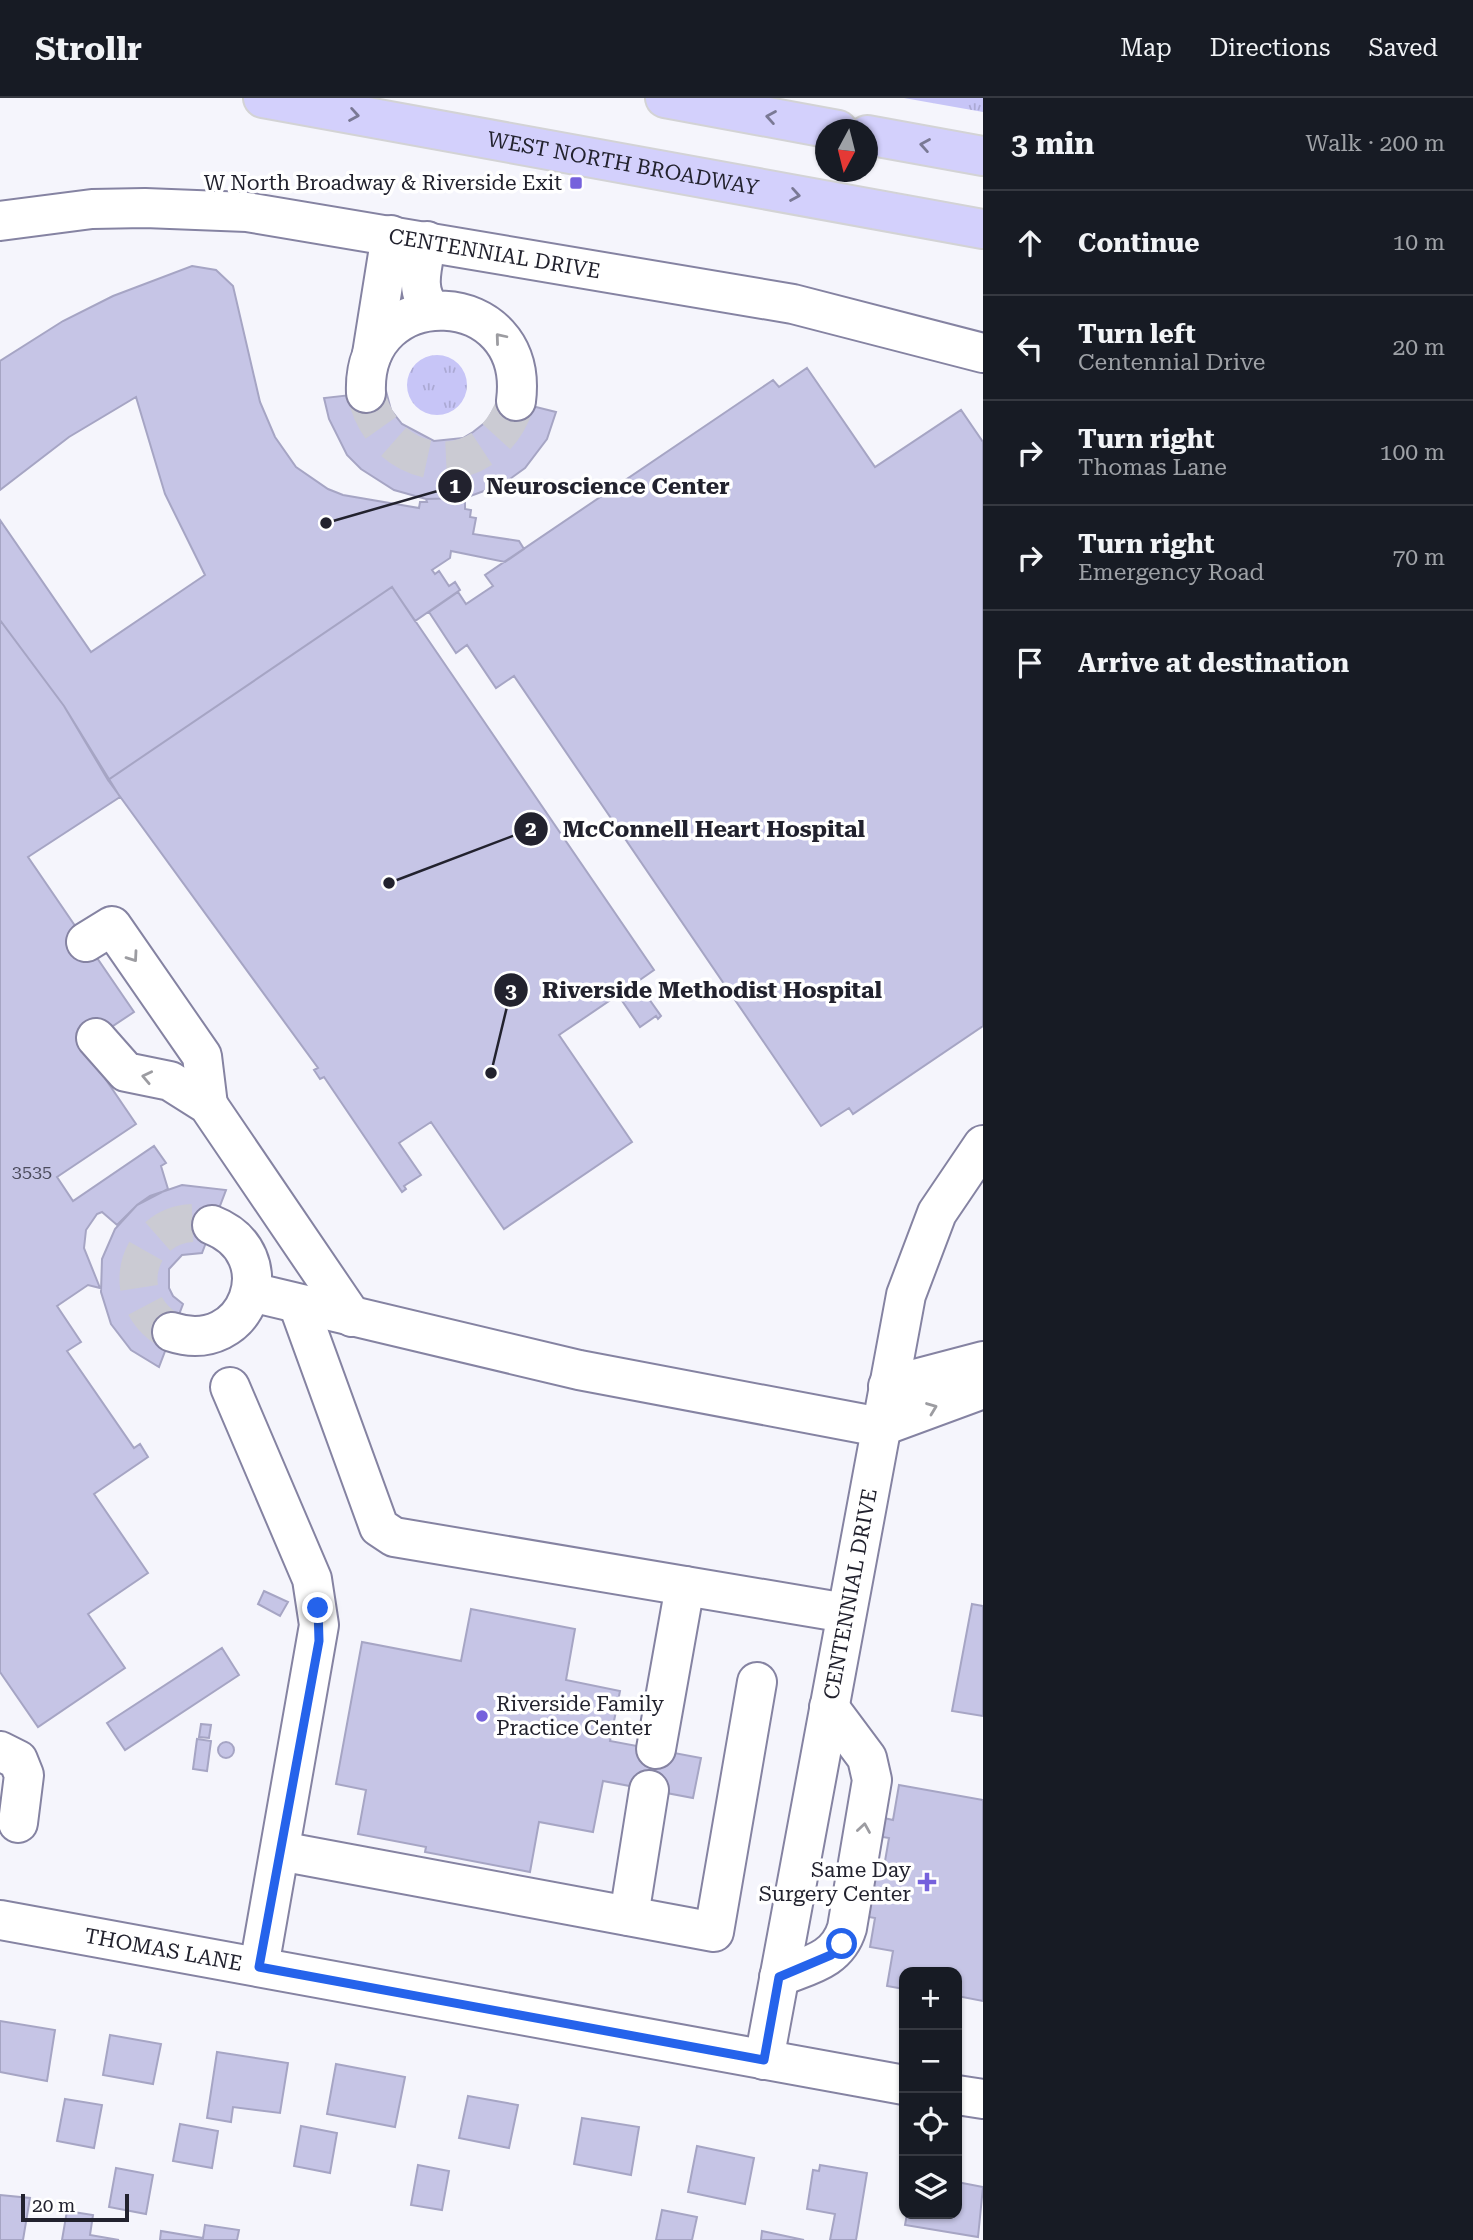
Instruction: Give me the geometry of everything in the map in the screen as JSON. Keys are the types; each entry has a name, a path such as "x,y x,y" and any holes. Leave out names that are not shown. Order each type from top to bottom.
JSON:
{"main road":[{"name":"WEST NORTH BROADWAY","path":"263,98 983,229"},
{"path":"665,98 815,126"},
{"path":"878,137 983,156"}],"street":[{"name":"CENTENNIAL DRIVE","path":"0,221 92,209 204,209 258,214 793,304 907,331 983,353"},
{"path":"409,238 423,300 432,310"},
{"path":"409,238 369,375 395,325 432,310 458,311 493,329 514,362 516,401"},
{"path":"86,942 112,926 202,1056 208,1105"},
{"path":"96,1038 126,1072 170,1082 208,1105 352,1317"},
{"name":"CENTENNIAL DRIVE","path":"764,2060 906,1295 923,1244 952,1186 983,1145"},
{"path":"172,1332 190,1336 217,1332 239,1317 251,1292 250,1264 242,1247 229,1233 212,1225"},
{"path":"251,1292 579,1370 880,1427 983,1389"},
{"path":"298,1304 379,1527 394,1537 846,1613"},
{"path":"887,1387 983,1361"},
{"path":"230,1387 312,1578 318,1608 319,1641 259,1967"},
{"path":"656,1749 685,1586"},
{"path":"280,1851 713,1932 757,1682"},
{"path":"779,1977 831,1955 842,1944 847,1927 872,1780 867,1758 829,1707"},
{"path":"0,1751 18,1760 24,1775 18,1823"},
{"path":"629,1916 649,1790"},
{"name":"THOMAS LANE","path":"0,1920 899,2084"},
{"path":"962,2096 983,2099"}],"green space":[{"path":"904,98 983,98 983,112"},
{"path":"437,355 454,360 462,368 467,385 462,402 454,410 437,415 420,410 412,402 407,385 412,368 420,360"}],"building":[{"path":"192,266 216,270 233,286 260,402 275,437 296,467 328,489 343,495 419,508 420,502 427,502 426,499 465,498 465,509 471,510 470,517 476,518 473,534 519,541 524,549 505,562 451,551 450,558 432,570 435,574 439,571 449,586 455,582 460,590 415,621 392,587 108,780 64,706 0,620 0,520 91,652 205,575 165,494 136,397 69,437 0,490 0,361 63,321 113,296"},
{"path":"807,368 875,467 961,410 983,442 983,1026 853,1114 849,1108 821,1126 514,676 496,688 467,645 456,653 429,612 458,592 466,604 493,586 485,575 773,380 779,387"},
{"path":"386,391 391,410 402,424 434,441 463,438 473,432 487,421 500,398 556,412 547,439 525,468 503,484 465,498 426,499 394,490 361,469 347,455 329,419 324,398"},
{"path":"392,587 654,970 637,982 661,1016 658,1019 656,1016 640,1027 618,995 559,1035 632,1142 504,1229 431,1122 399,1143 421,1175 404,1186 406,1189 402,1192 324,1077 320,1079 314,1070 318,1068 108,780"},
{"path":"0,620 64,706 120,797 28,857 134,1012 83,1046 136,1124 57,1177 73,1201 154,1146 166,1163 161,1166 168,1189 137,1205 117,1225 102,1212 97,1214 86,1230 84,1248 100,1288 88,1285 57,1306 81,1342 67,1351 134,1448 140,1444 148,1457 94,1494 148,1573 88,1614 125,1668 38,1727 0,1672"},
{"path":"182,1185 226,1190 202,1253 182,1255 169,1269 169,1288 173,1296 183,1304 159,1367 131,1350 111,1324 101,1292 102,1259 115,1229 137,1205 150,1196"},
{"path":"264,1591 288,1602 280,1616 258,1604"},
{"path":"972,1604 983,1606 983,1716 952,1711"},
{"name":"Riverside Family Practice Center","path":"471,1609 575,1629 566,1680 620,1691 610,1741 701,1758 693,1798 603,1781 593,1832 539,1822 530,1872 425,1852 426,1847 358,1834 366,1790 336,1784 362,1642 461,1661"},
{"path":"222,1648 239,1675 125,1750 107,1723"},
{"path":"201,1724 211,1725 209,1738 199,1737"},
{"path":"197,1739 211,1741 207,1771 193,1769"},
{"path":"223,1742 229,1742 234,1750 232,1756 223,1758 218,1753 218,1747"},
{"name":"Same Day Surgery Center","path":"899,1785 983,1800 983,2001 962,1997 962,1967 899,1967 899,1988 887,1986 893,1951 870,1947 875,1918 857,1915 873,1866 884,1867 889,1838 871,1835 875,1816 893,1820"},
{"path":"0,2021 55,2030 47,2081 0,2072"},
{"path":"110,2035 161,2044 153,2084 103,2075"},
{"path":"217,2052 288,2063 280,2113 233,2107 231,2122 207,2118"},
{"path":"336,2064 405,2077 395,2127 327,2114"},
{"path":"468,2096 518,2105 509,2148 459,2138"},
{"path":"65,2099 102,2105 94,2148 57,2141"},
{"path":"582,2118 639,2127 631,2175 574,2164"},
{"path":"180,2124 218,2131 212,2168 173,2161"},
{"path":"301,2126 337,2133 330,2173 294,2166"},
{"path":"697,2146 754,2158 745,2204 688,2192"},
{"path":"418,2165 449,2171 442,2210 411,2205"},
{"path":"820,2165 867,2173 856,2240 830,2240 835,2214 807,2209 813,2170 819,2171"},
{"path":"116,2168 153,2175 146,2214 109,2207"},
{"path":"962,2183 983,2187 978,2237 905,2225 906,2219 962,2219"},
{"path":"0,2195 30,2198 23,2240 0,2240"},
{"path":"662,2210 697,2217 692,2240 656,2240"},
{"path":"67,2211 93,2215 90,2235 119,2240 62,2240"},
{"path":"205,2225 239,2230 237,2240 160,2240 161,2231 203,2238"},
{"path":"762,2231 804,2240 761,2240"}],"tunnel":[{"path":"366,393 377,421 394,442 415,455 438,460 462,458 484,447 503,428 516,401"},
{"path":"172,1332 153,1317 142,1299 139,1279 142,1259 152,1242 167,1230 188,1223 212,1225"}],"place":[{"name":"W North Broadway & Riverside Exit","path":"576,183"},
{"name":"Neuroscience Center","path":"326,523"},
{"name":"McConnell Heart Hospital","path":"389,883"},
{"name":"Riverside Methodist Hospital","path":"491,1073"},
{"name":"Riverside Family Practice Center","path":"482,1716"},
{"name":"Same Day Surgery Center","path":"927,1882"}],"route":[{"path":"318,1608 319,1641 259,1967 764,2060 779,1977 831,1955 842,1944"}]}
